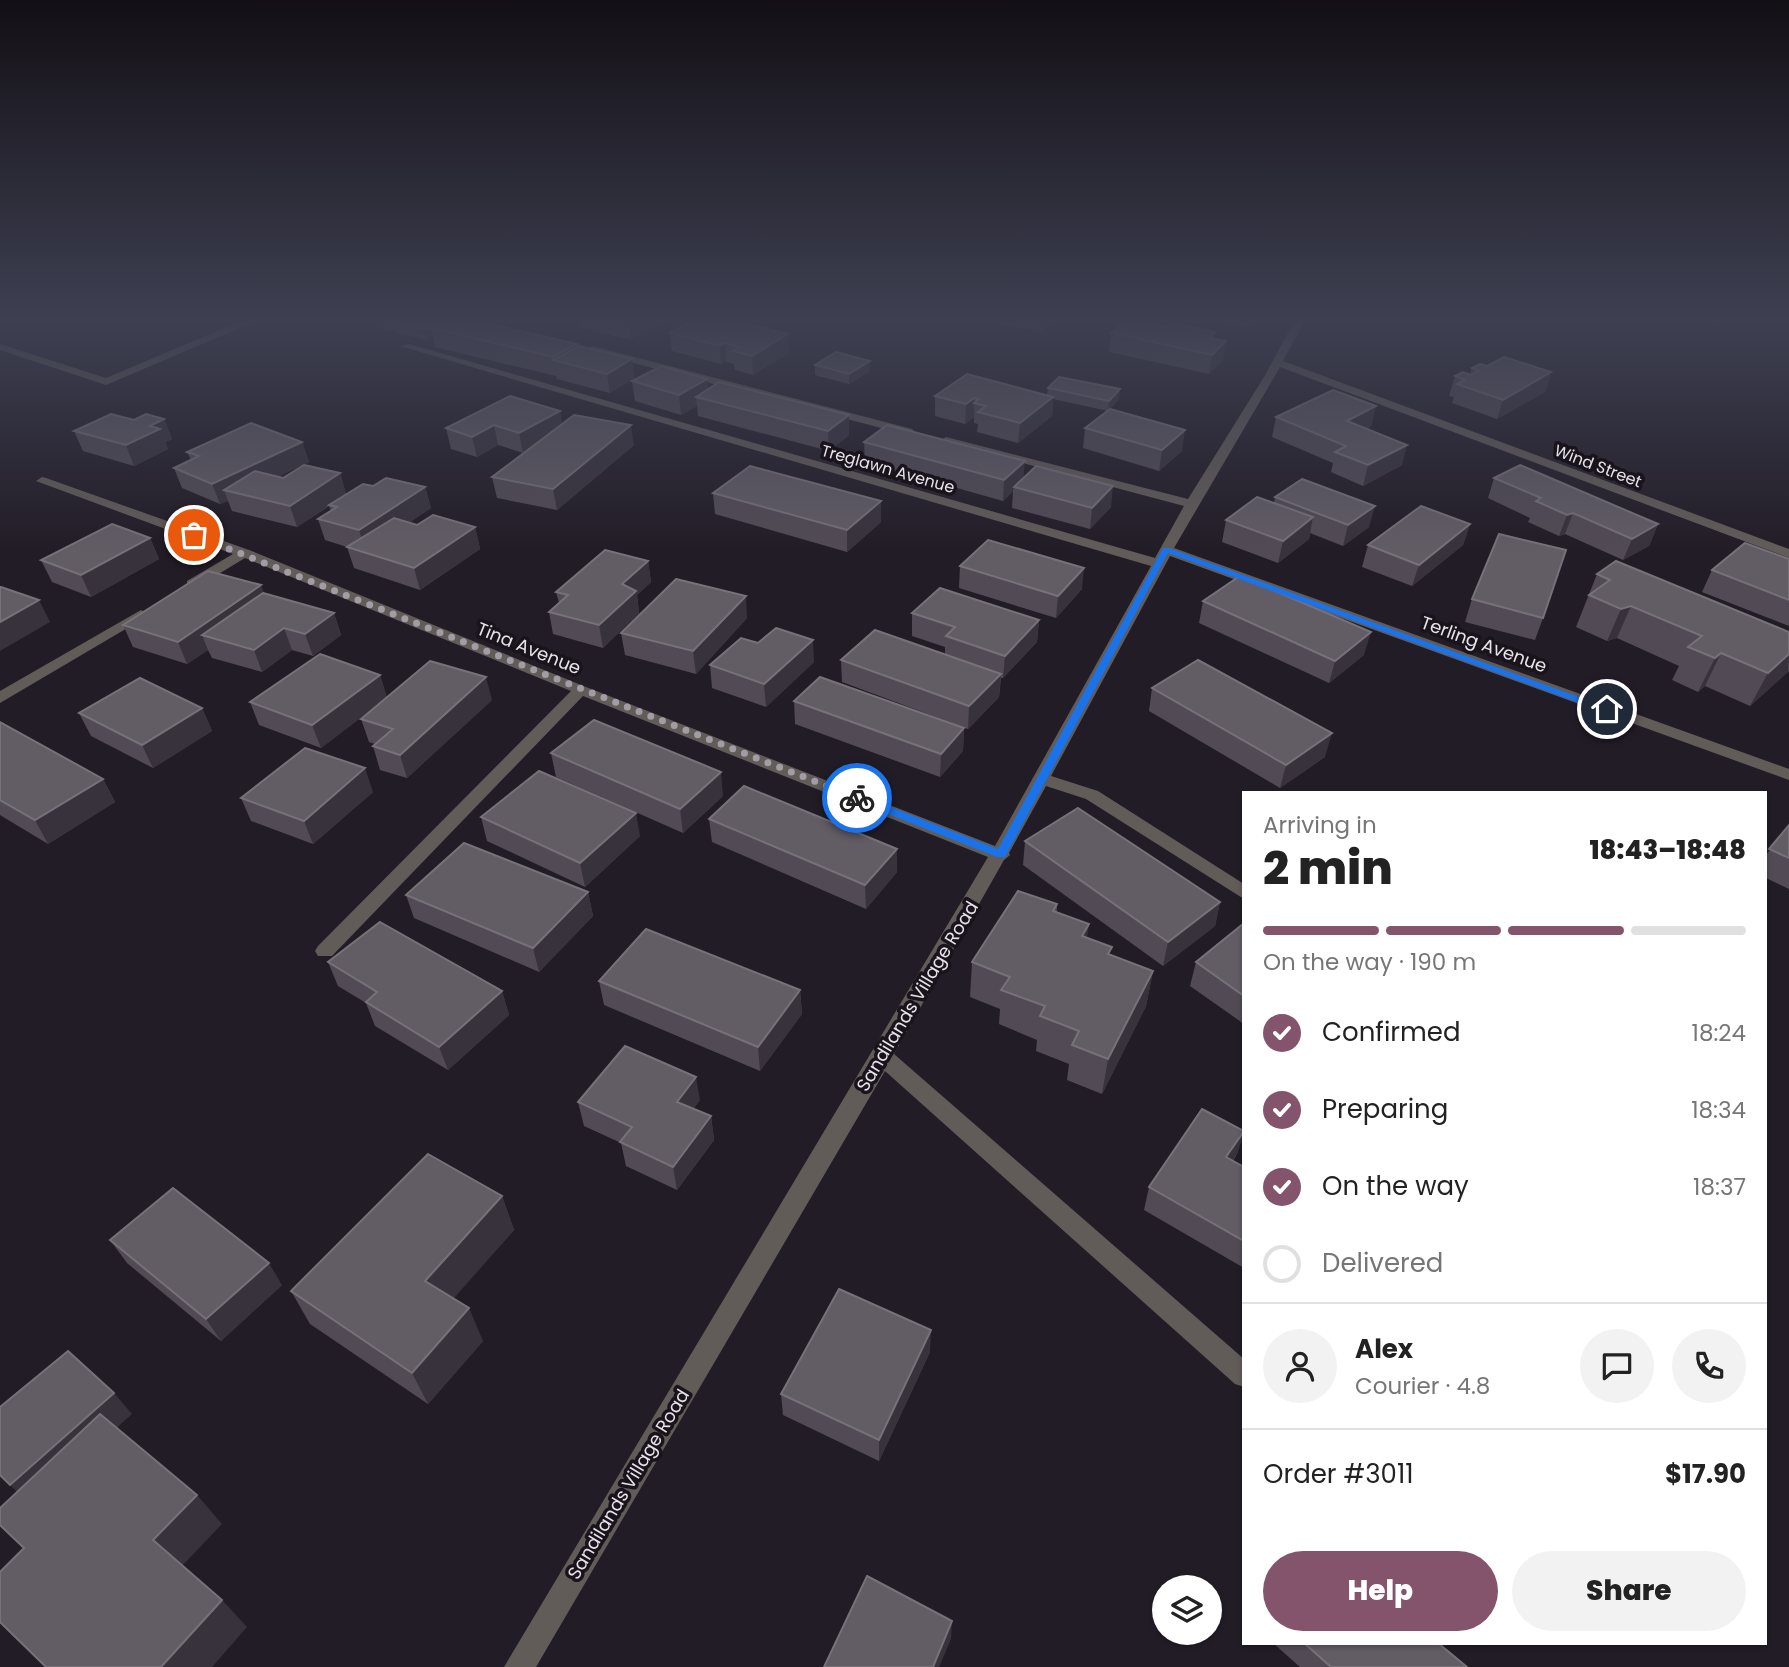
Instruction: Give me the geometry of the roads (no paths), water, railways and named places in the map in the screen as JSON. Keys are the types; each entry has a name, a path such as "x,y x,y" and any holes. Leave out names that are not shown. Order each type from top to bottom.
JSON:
{"street":[{"name":"Treglawn Avenue","path":"584,396 1163,557"},
{"path":"772,396 926,436"},
{"name":"Sandilands Village Road","path":"519,1667 1001,855 1163,557 1258,396"},
{"name":"Wind Street","path":"1366,396 1789,554"},
{"path":"939,439 1193,505"},
{"name":"Tina Avenue","path":"42,481 244,553 1001,855"},
{"path":"174,594 244,553"},
{"name":"Terling Avenue","path":"1163,557 1789,775"},
{"path":"0,698 151,608"},
{"path":"325,951 582,690"},
{"path":"1042,779 1092,795 1242,892"},
{"path":"881,1056 1242,1373"}]}
